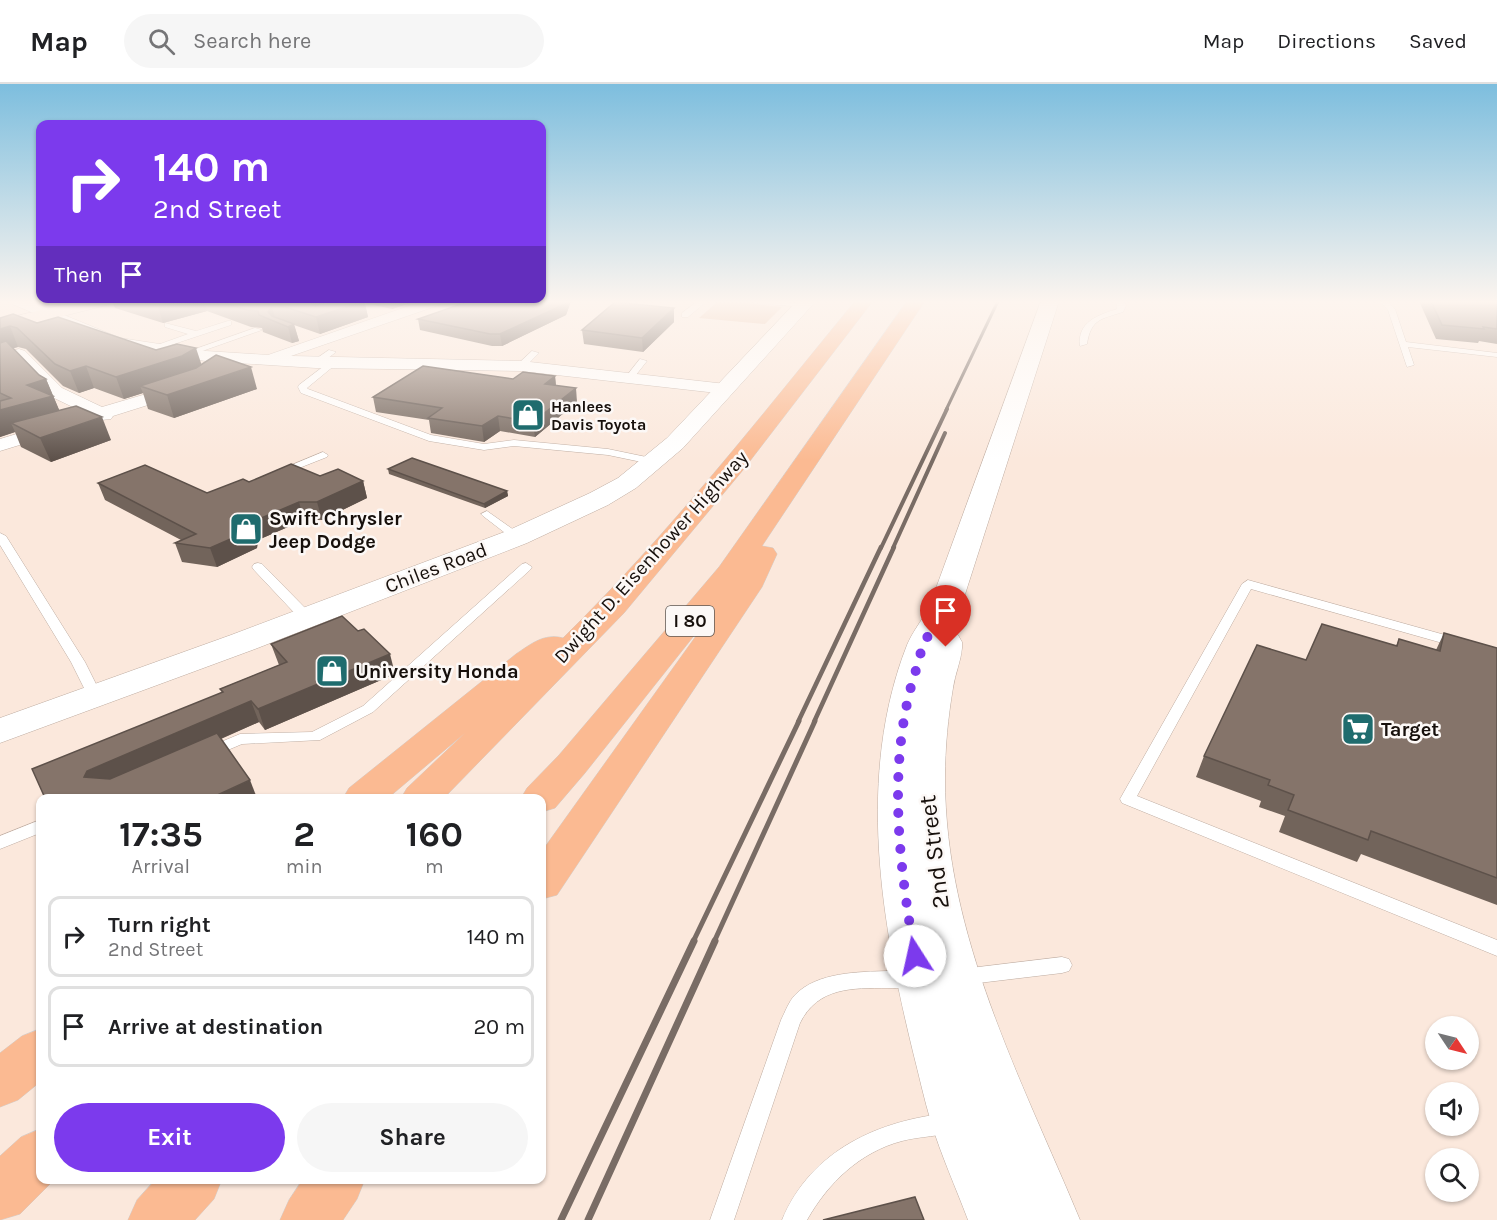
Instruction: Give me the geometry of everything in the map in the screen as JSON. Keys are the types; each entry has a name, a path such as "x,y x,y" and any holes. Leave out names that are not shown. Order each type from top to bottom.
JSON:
{"highway":[{"name":"Dwight D. Eisenhower Highway","path":"425,794 613,606 734,465 822,354"},
{"name":"I 80","path":"545,794 729,573 880,354"},
{"path":"546,877 747,587 790,498 826,434"},
{"path":"368,794 528,661 613,606"},
{"path":"0,1083 36,1055"},
{"path":"0,1194 36,1160"},
{"path":"157,1220 189,1184"},
{"path":"309,1220 334,1184"}],"street":[{"path":"0,359 19,354"},
{"path":"19,354 56,392 104,415"},
{"path":"198,354 263,360 325,355 521,366 560,375 629,378 726,389"},
{"name":"Chiles Road","path":"2,724 95,696 306,617 517,537 599,500 656,462 758,354"},
{"name":"2nd Street","path":"997,1220 958,1123 938,979 940,910 926,809 926,763 938,674 946,647 944,610 1032,354"},
{"path":"263,360 325,355"},
{"path":"213,372 236,358"},
{"path":"0,445 104,415 196,384"},
{"name":"2nd Street","path":"938,979 975,1034 1051,1220"}],"lane":[{"path":"521,366 534,354"},
{"path":"1406,354 1410,365"},
{"path":"325,355 302,387 303,391 429,438 484,447 514,443 608,452 656,462"},
{"path":"629,378 643,361"},
{"path":"265,479 323,455"},
{"path":"486,514 517,537"},
{"path":"0,536 78,663 95,696"},
{"path":"258,567 306,617"},
{"path":"199,757 240,739 315,736 368,709 526,567"},
{"path":"1469,646 1248,584 1128,799 1497,948"},
{"path":"0,843 36,828"},
{"path":"722,1220 729,1194 791,1020 802,1001 813,992 828,987 884,979 938,979 1062,965"},
{"path":"794,1220 808,1193 838,1161 872,1141 926,1124 958,1123"}],"building":[{"path":"0,354 19,354 46,379 27,385 53,396 0,410 0,401 11,398 0,393"},
{"path":"44,354 185,354 116,377 86,366 70,371 55,364"},
{"path":"216,355 251,367 167,395 140,386 196,368"},
{"path":"423,366 513,379 523,372 555,376 545,384 576,388 533,422 498,416 482,426 428,418 442,408 373,397"},
{"path":"76,406 102,417 40,438 11,423"},
{"path":"412,458 507,491 484,504 388,469"},
{"path":"291,464 320,476 338,469 363,481 317,502 299,502 252,522 251,530 210,548 175,543 196,534 98,483 145,465 207,493 243,479 249,482"},
{"path":"342,616 358,631 364,629 390,654 258,709 251,701 87,771 84,777 110,779 217,733 250,780 220,794 43,794 32,769 223,692 220,689 287,662 271,644"},
{"name":"Target","path":"1322,624 1397,646 1399,639 1440,651 1444,633 1497,648 1497,878 1371,831 1368,840 1288,810 1294,795 1268,785 1270,780 1204,756 1257,645 1306,660"},
{"path":"915,1197 924,1220 823,1220"}],"railway":[{"path":"946,410 973,354"},
{"path":"881,548 947,409"},
{"path":"893,548 945,433"},
{"path":"798,722 881,547"},
{"path":"814,722 894,547"},
{"path":"693,942 799,721"},
{"path":"714,942 815,721"},
{"path":"561,1220 694,941"},
{"path":"588,1220 715,941"}],"place":[{"name":"Hanlees Davis Toyota","path":"528,415"},
{"name":"Swift Chrysler Jeep Dodge","path":"246,529"},
{"name":"University Honda","path":"332,671"},
{"name":"Target","path":"1358,729"}],"route":[{"path":"915,956 903,886 898,809 900,751 907,702 924,643 944,610 946,647"}]}
